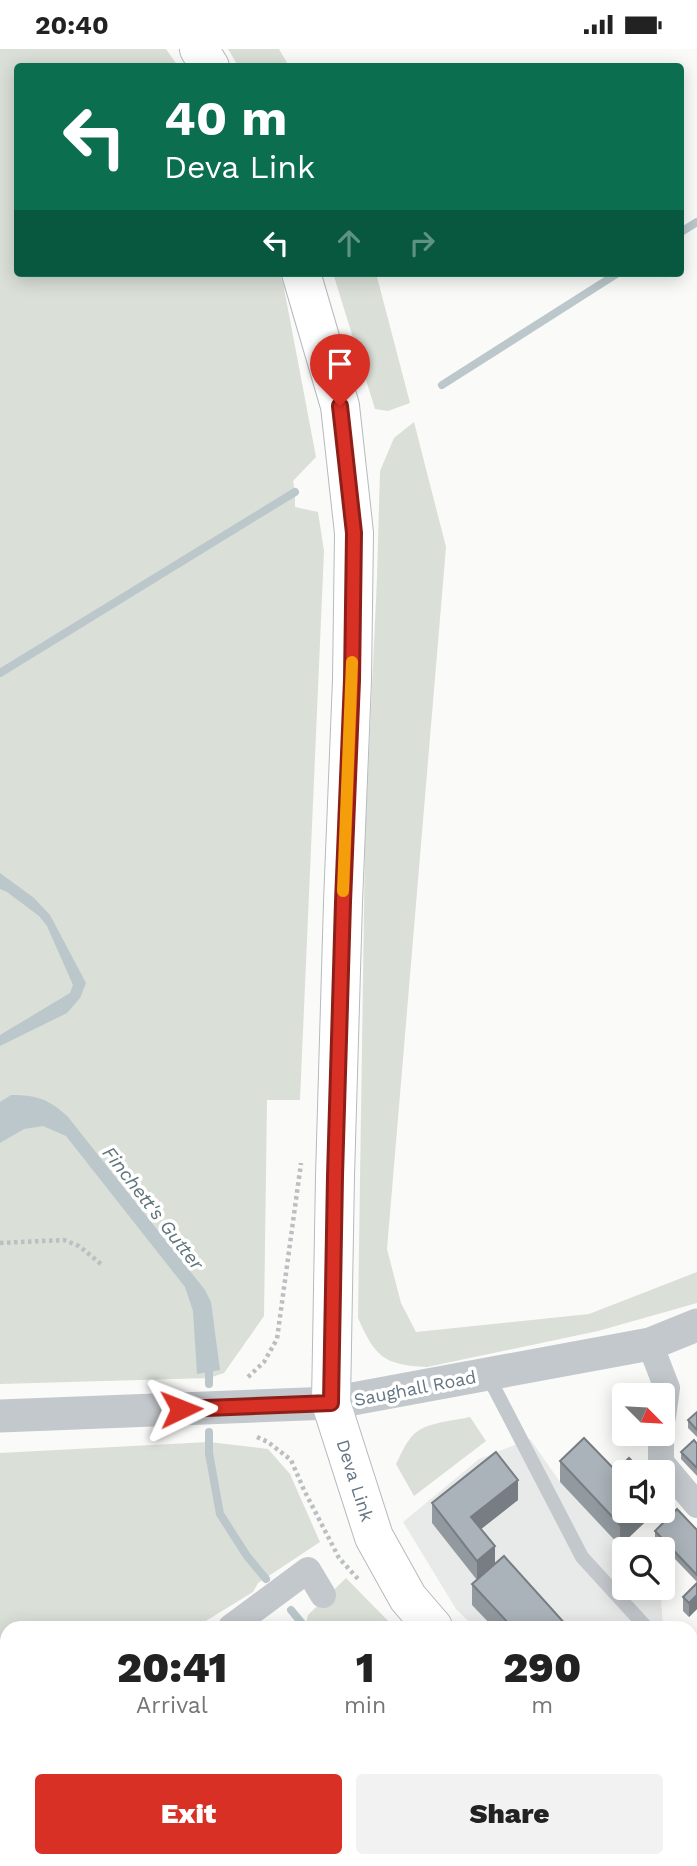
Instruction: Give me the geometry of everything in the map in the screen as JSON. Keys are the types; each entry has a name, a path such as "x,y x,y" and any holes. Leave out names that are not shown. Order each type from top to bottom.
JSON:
{"main road":[{"name":"Deva Link","path":"302,277 340,406 354,533 352,680 335,1162 331,1403 374,1537 408,1598 428,1621"}],"street":[{"name":"Saughall Road","path":"0,1416 331,1403 650,1344 697,1325"},
{"path":"650,1344 665,1383"},
{"path":"661,1446 661,1462 697,1505"},
{"path":"239,1621 308,1570 323,1595"}],"lane":[{"path":"487,1374 582,1557 641,1621"}],"path":[{"path":"0,1243 64,1240 79,1246 101,1264"}],"shaded area":[{"path":"0,49 166,49 176,63 14,63 14,277 281,277 283,283 316,457 293,481 295,507 318,512 324,551 300,1100 267,1100 264,1316 224,1373 209,1378 0,1384"},
{"path":"228,49 279,49 287,63 236,63"},
{"path":"334,277 377,277 410,403 388,411 375,409"},
{"path":"414,422 446,547 387,1249 401,1303 416,1332 589,1314 697,1272 697,1303 598,1331 427,1367 400,1364 383,1356 370,1342 358,1318 365,842 380,471 394,438"},
{"path":"0,873 34,898 50,915 86,983 80,998 67,1013 0,1046 0,1035 70,993 73,985 47,926 39,916 0,889"},
{"path":"11,1095 42,1099 68,1117 205,1290 211,1302 220,1370 197,1374 193,1311 185,1287 66,1136 43,1126 24,1129 0,1143 0,1102"},
{"path":"470,1417 486,1441 414,1496 396,1464 409,1441 414,1434 426,1427"},
{"path":"530,1439 560,1482 612,1538 612,1600 661,1600 663,1621 468,1621 456,1609 403,1522 479,1459"},
{"path":"209,1442 268,1449 290,1474 320,1542 258,1583 253,1592 206,1621 0,1621 0,1453"},
{"path":"346,1578 388,1621 306,1621 308,1615"}],"building":[{"path":"697,1412 697,1430 688,1420"},
{"path":"584,1438 612,1467 612,1516 560,1461"},
{"path":"694,1440 697,1444 697,1468 681,1452"},
{"path":"496,1452 518,1480 471,1517 495,1546 477,1561 432,1503"},
{"path":"677,1509 697,1530 697,1575 675,1552 675,1537 661,1537 655,1531 663,1523 675,1523"},
{"path":"504,1556 563,1621 506,1621 472,1584"},
{"path":"697,1583 697,1595 689,1603 683,1597"}],"waterway":[{"path":"684,230 697,222"},
{"path":"442,385 612,277"},
{"path":"0,673 295,492"},
{"name":"Finchett's Gutter","path":"209,1363 209,1384"},
{"name":"Finchett's Gutter","path":"209,1432 209,1453 220,1514 247,1556 266,1579"},
{"name":"Finchett's Gutter","path":"291,1610 300,1621"}],"slow traffic":[{"path":"343,891 352,662"}],"route":[{"path":"181,1409 331,1403 354,533 340,406"}]}
